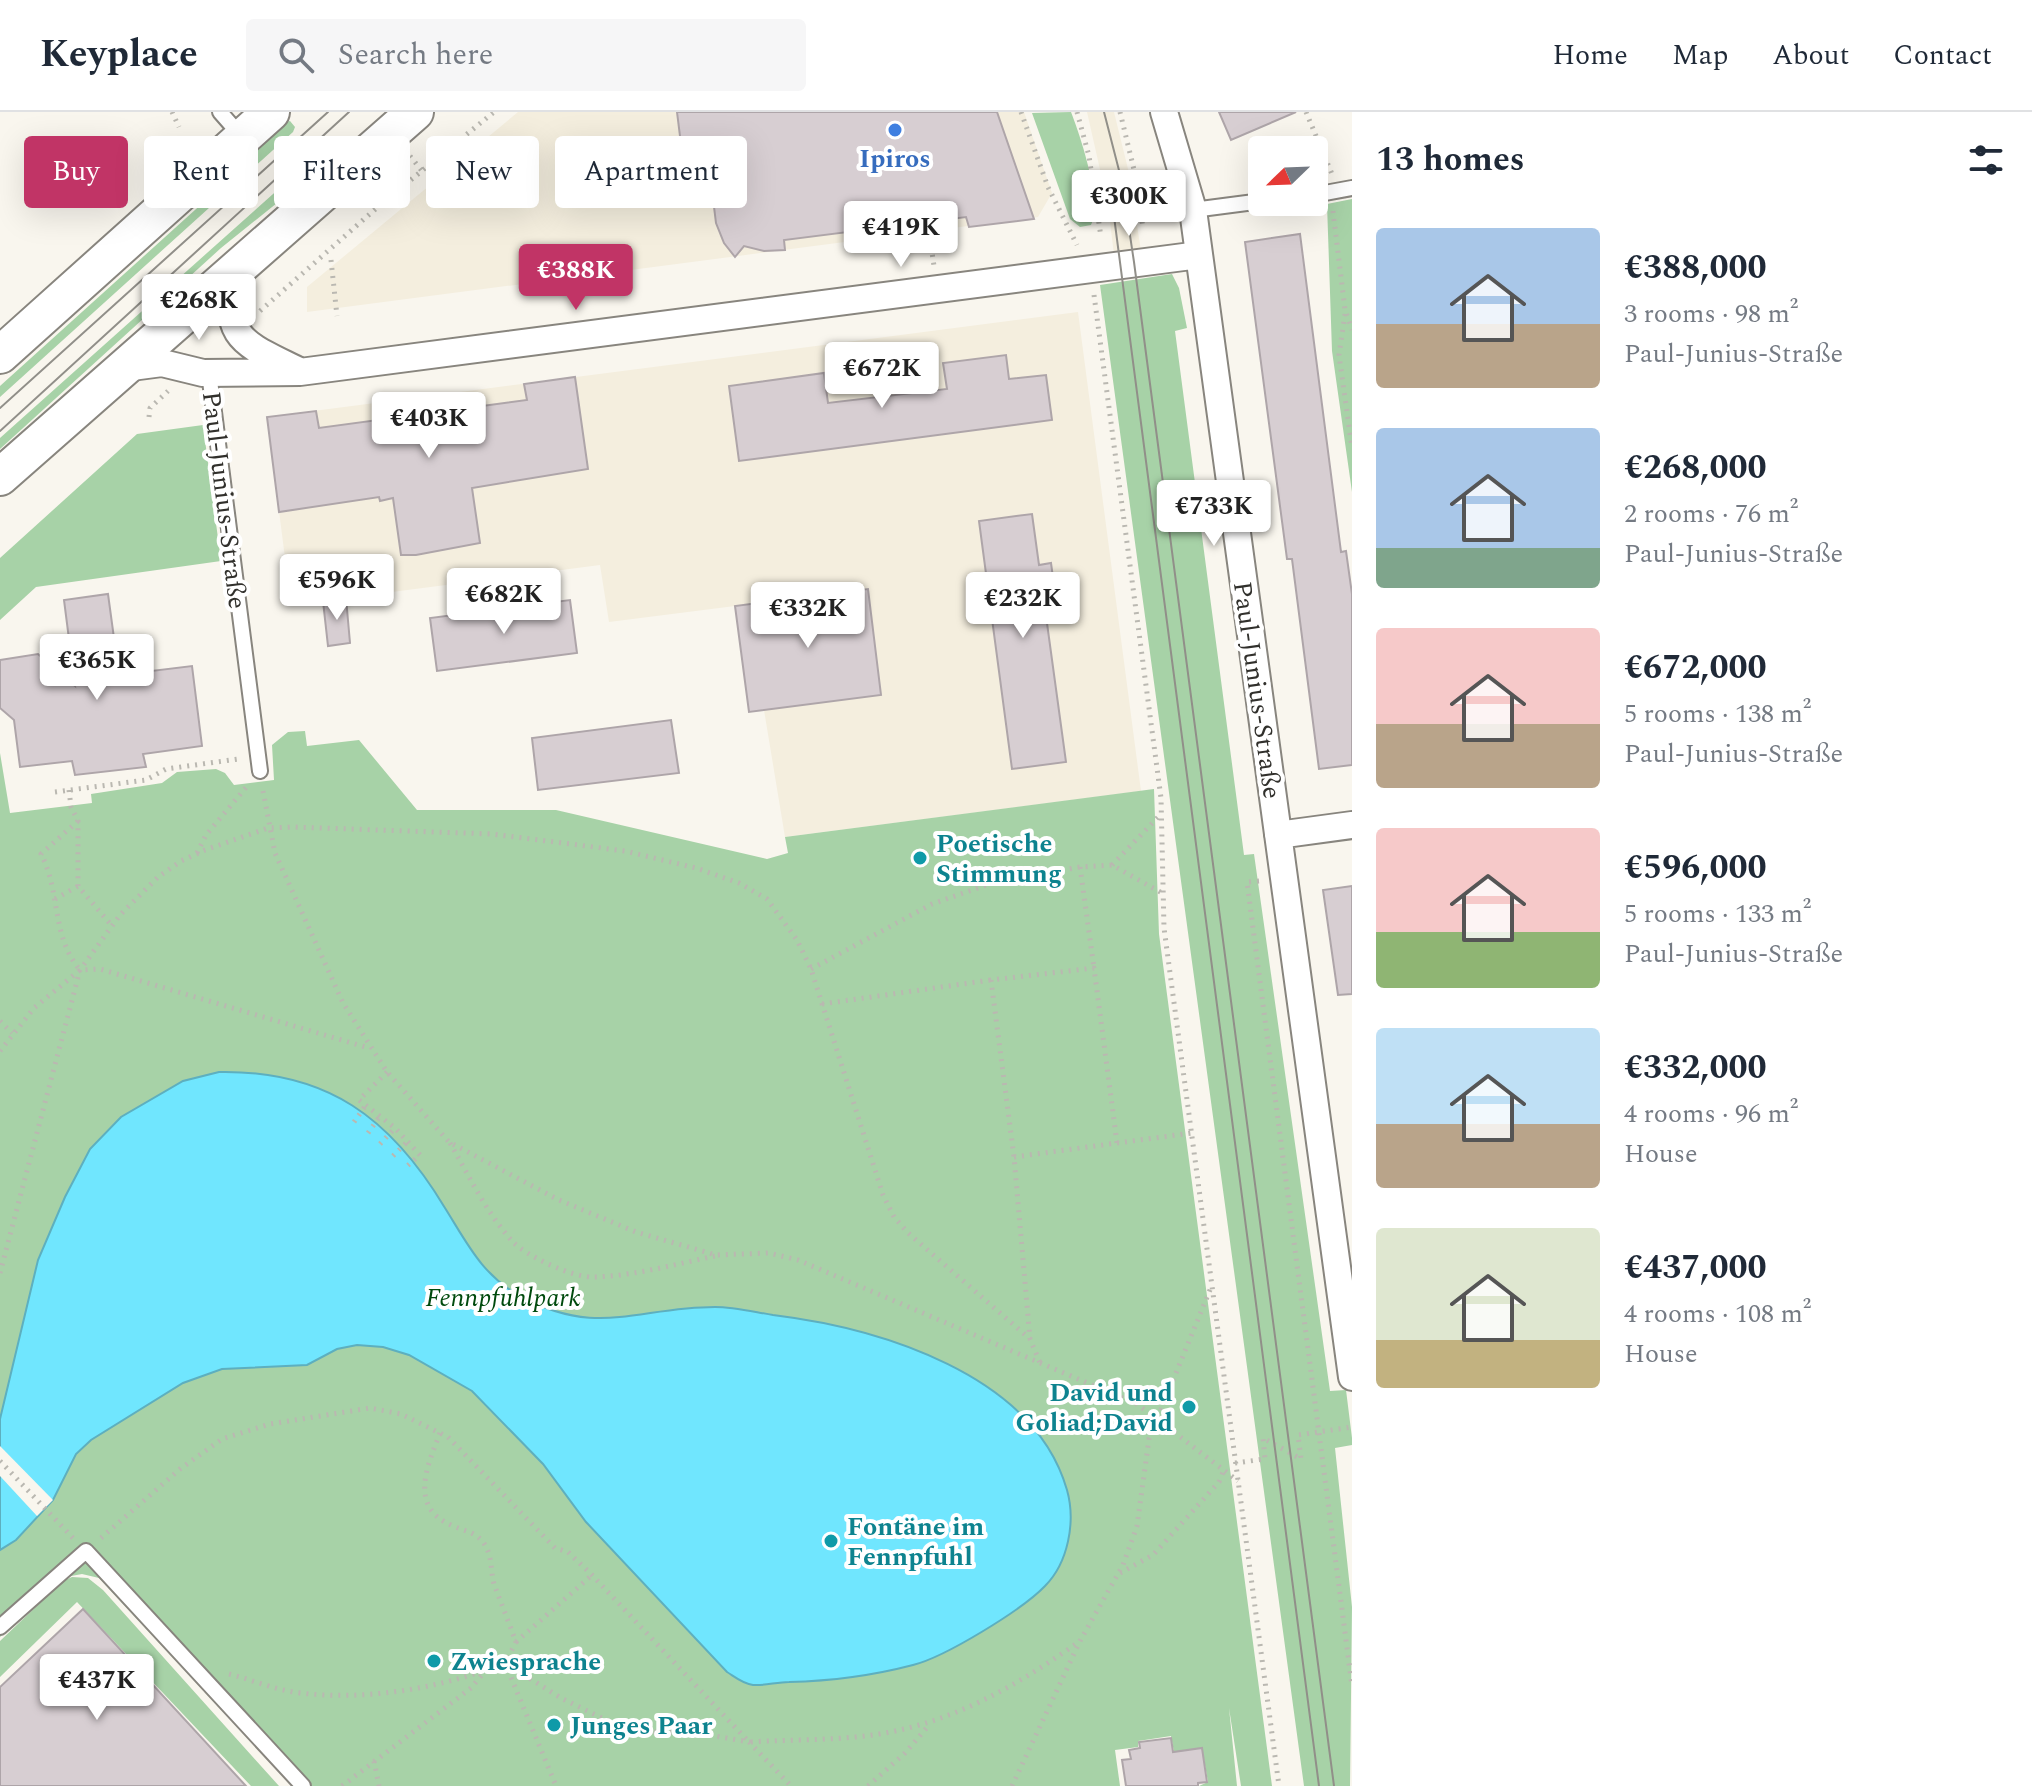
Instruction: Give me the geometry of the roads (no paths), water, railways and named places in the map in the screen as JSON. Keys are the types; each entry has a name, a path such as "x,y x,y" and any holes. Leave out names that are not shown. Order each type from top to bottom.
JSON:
{"main road":[{"path":"0,355 232,125 271,112"},
{"path":"0,477 415,112"}],"street":[{"path":"1164,112 1193,210 1199,255"},
{"name":"Paul-Junius-Straße","path":"123,368 162,363 209,373 300,372 1199,255 1352,1377"},
{"path":"237,270 229,305 231,320 251,347 300,372"},
{"name":"Paul-Junius-Straße","path":"1278,835 1352,825"}],"lane":[{"path":"1328,193 1352,188"},
{"path":"1193,210 1248,203"},
{"name":"Paul-Junius-Straße","path":"209,373 259,763"},
{"path":"0,1627 86,1551 303,1786"}],"water":[{"path":"219,1072 292,1080 324,1090 352,1106 402,1148 485,1268 507,1288 547,1309 595,1318 722,1307 815,1321 904,1345 947,1364 987,1387 1022,1416 1049,1450 1067,1490 1071,1515 1068,1541 1053,1577 1034,1596 1002,1619 963,1643 913,1665 851,1677 749,1684 727,1672 586,1522 543,1464 472,1391 409,1355 383,1347 357,1345 337,1349 307,1365 222,1369 183,1383 91,1440 76,1454 53,1500 16,1540 0,1550 0,1419 38,1260 65,1197 90,1149 121,1117 183,1081"}],"tram line":[{"path":"0,408 328,112"},
{"path":"0,431 349,112"},
{"path":"1104,112 1122,182 1134,262 1334,1786"},
{"path":"1109,178 1319,1786"}],"place":[{"name":"Ipiros","path":"895,130"},
{"name":"Poetische Stimmung","path":"920,858"},
{"name":"David und Goliad;David","path":"1189,1407"},
{"name":"Fontäne im Fennpfuhl","path":"831,1541"},
{"name":"Zwiesprache","path":"434,1661"},
{"name":"Junges Paar","path":"554,1725"}],"park label":[{"name":"Fennpfuhlpark","path":"503,1297"}]}
